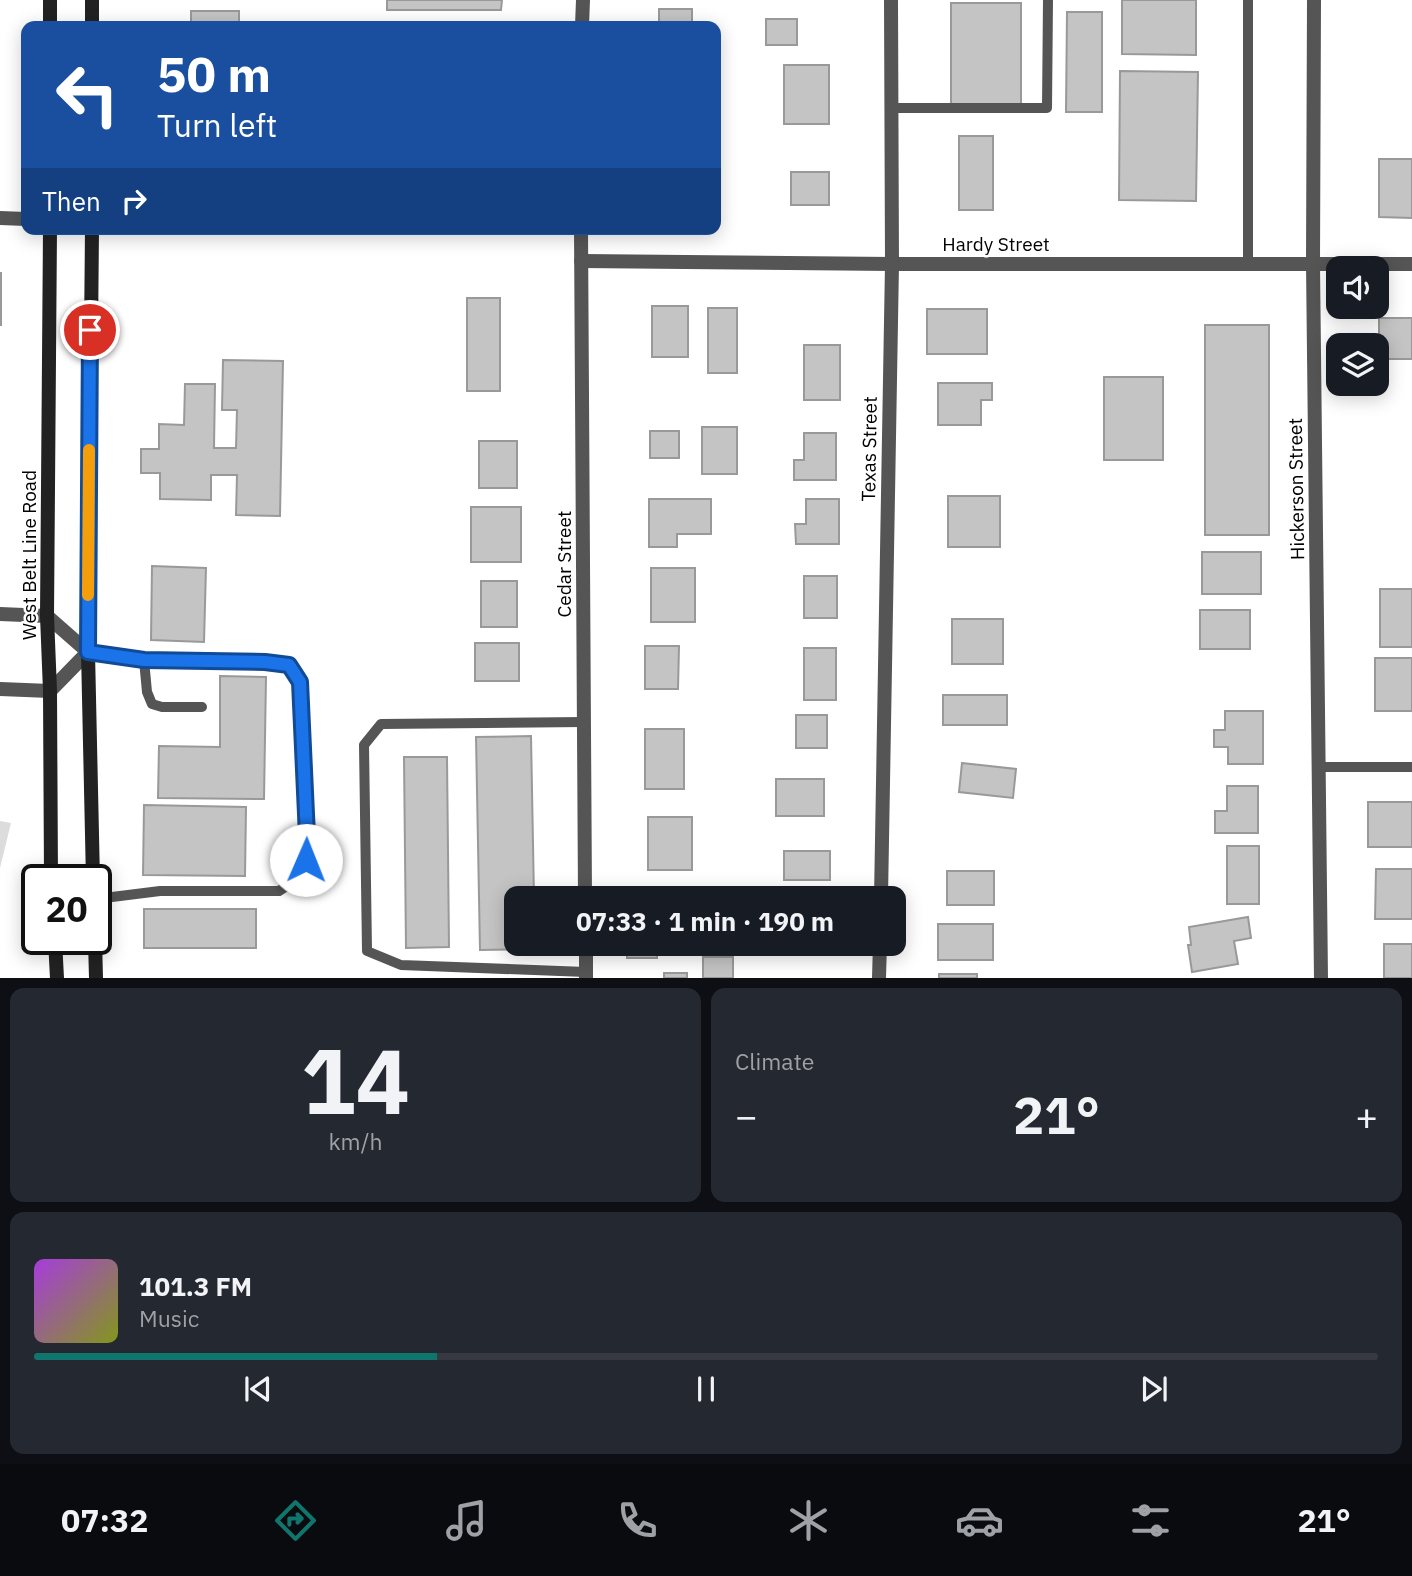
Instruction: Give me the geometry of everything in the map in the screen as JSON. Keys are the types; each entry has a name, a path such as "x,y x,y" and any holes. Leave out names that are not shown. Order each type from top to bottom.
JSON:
{"main road":[{"path":"50,0 50,21"},
{"path":"92,0 92,21"},
{"name":"West Belt Line Road","path":"50,235 47,616 51,864"},
{"path":"92,235 88,652 93,864"},
{"path":"56,955 57,978"},
{"path":"95,955 96,978"}],"street":[{"path":"582,21 583,0"},
{"name":"Texas Street","path":"881,886 892,264 891,0"},
{"name":"Hickerson Street","path":"1314,0 1313,264 1321,978"},
{"path":"0,218 21,219"},
{"name":"Cedar Street","path":"581,235 585,886"},
{"name":"Hardy Street","path":"581,261 1412,264"},
{"path":"0,614 47,616 88,652 50,691 0,689"},
{"path":"586,956 586,975"},
{"path":"879,978 880,956"}],"lane":[{"path":"891,108 1047,108 1048,0"},
{"path":"1248,0 1248,264"},
{"path":"88,652 144,660 265,662 289,665 300,682 307,836 306,860 294,881 279,891 160,891 112,897"},
{"path":"144,660 147,692 152,704 162,707 202,707"},
{"path":"584,722 381,724 364,745 367,951 401,965 586,975"},
{"path":"1319,768 1412,767"}],"shaded area":[{"path":"0,821 11,823 0,868"}],"building":[{"path":"387,0 502,0 501,10 387,10"},
{"path":"1122,0 1196,0 1196,55 1122,54"},
{"path":"951,3 1021,3 1021,104 951,104"},
{"path":"659,9 692,9 692,21 659,21"},
{"path":"191,11 239,11 239,21 191,21"},
{"path":"1067,12 1102,12 1102,112 1066,112"},
{"path":"766,19 797,19 797,45 766,45"},
{"path":"784,65 829,65 829,124 784,124"},
{"path":"1120,71 1198,72 1196,201 1119,200"},
{"path":"959,136 993,136 993,210 959,210"},
{"path":"1379,159 1412,159 1412,218 1379,217"},
{"path":"791,172 829,172 829,205 791,205"},
{"path":"1,273 1,325 0,325"},
{"path":"467,298 500,298 500,391 467,391"},
{"path":"652,306 688,306 688,357 652,357"},
{"path":"708,308 737,308 737,373 708,373"},
{"path":"927,309 987,309 987,354 927,354"},
{"path":"1412,318 1412,359 1389,359 1389,333 1379,333 1379,319"},
{"path":"1205,325 1269,325 1269,535 1205,535"},
{"path":"804,345 840,345 840,400 804,400"},
{"path":"223,360 283,361 280,516 236,515 237,475 211,475 211,500 160,499 160,473 141,473 141,449 159,449 159,424 184,425 185,384 215,384 214,448 236,448 237,410 222,410"},
{"path":"1104,377 1163,377 1163,460 1104,460"},
{"path":"938,383 992,383 992,400 981,400 981,425 938,425"},
{"path":"702,427 737,427 737,474 702,474"},
{"path":"650,431 679,431 679,458 650,458"},
{"path":"804,433 836,433 836,480 794,480 794,460 804,460"},
{"path":"479,441 517,441 517,488 479,488"},
{"path":"948,496 1000,496 1000,547 948,547"},
{"path":"649,499 711,499 711,534 677,534 677,547 649,547"},
{"path":"806,499 839,499 839,544 796,544 795,524 806,524"},
{"path":"471,507 521,507 521,562 471,562"},
{"path":"1202,552 1261,552 1261,594 1202,594"},
{"path":"152,566 206,568 204,642 151,640"},
{"path":"651,568 695,568 695,622 651,622"},
{"path":"804,576 837,576 837,618 804,618"},
{"path":"481,581 517,581 517,627 481,627"},
{"path":"1380,589 1412,589 1412,647 1380,647"},
{"path":"1200,610 1250,610 1250,649 1200,649"},
{"path":"952,619 1003,619 1003,664 952,664"},
{"path":"475,643 519,643 519,681 475,681"},
{"path":"645,646 679,646 678,689 645,689"},
{"path":"804,648 836,648 836,700 804,700"},
{"path":"1375,658 1412,658 1412,711 1375,711"},
{"path":"220,676 266,677 264,799 158,798 159,746 220,747"},
{"path":"943,695 1007,695 1007,725 943,725"},
{"path":"1225,711 1263,711 1263,764 1228,764 1228,747 1214,747 1214,730 1225,730"},
{"path":"796,715 827,715 827,748 796,748"},
{"path":"645,729 684,729 684,789 645,789"},
{"path":"531,736 534,886 504,886 504,950 480,950 476,737"},
{"path":"404,757 447,757 449,947 406,948"},
{"path":"962,763 1016,769 1013,798 959,792"},
{"path":"776,779 824,779 824,816 776,816"},
{"path":"1227,786 1258,786 1258,833 1215,833 1215,811 1227,811"},
{"path":"1368,802 1412,802 1412,847 1368,847"},
{"path":"144,805 246,807 245,876 143,875"},
{"path":"648,817 692,817 692,870 648,870"},
{"path":"1227,846 1259,846 1259,904 1227,904"},
{"path":"784,851 830,851 830,880 784,880"},
{"path":"1376,869 1412,869 1412,919 1375,919"},
{"path":"947,871 994,871 994,905 947,905"},
{"path":"144,909 256,909 256,948 144,948"},
{"path":"1248,917 1251,938 1234,941 1238,964 1192,972 1188,945 1191,945 1189,927"},
{"path":"938,924 993,924 993,960 938,960"},
{"path":"1384,944 1412,944 1412,978 1384,978"},
{"path":"627,956 657,956 657,958"},
{"path":"703,957 733,957 733,978 703,978"},
{"path":"664,973 687,973 687,978 664,978"},
{"path":"939,974 977,974 977,978 939,978"}],"slow traffic":[{"path":"88,595 89,450"}],"route":[{"path":"90,330 88,652 144,660 265,662 289,665 300,682 306,860"}]}
